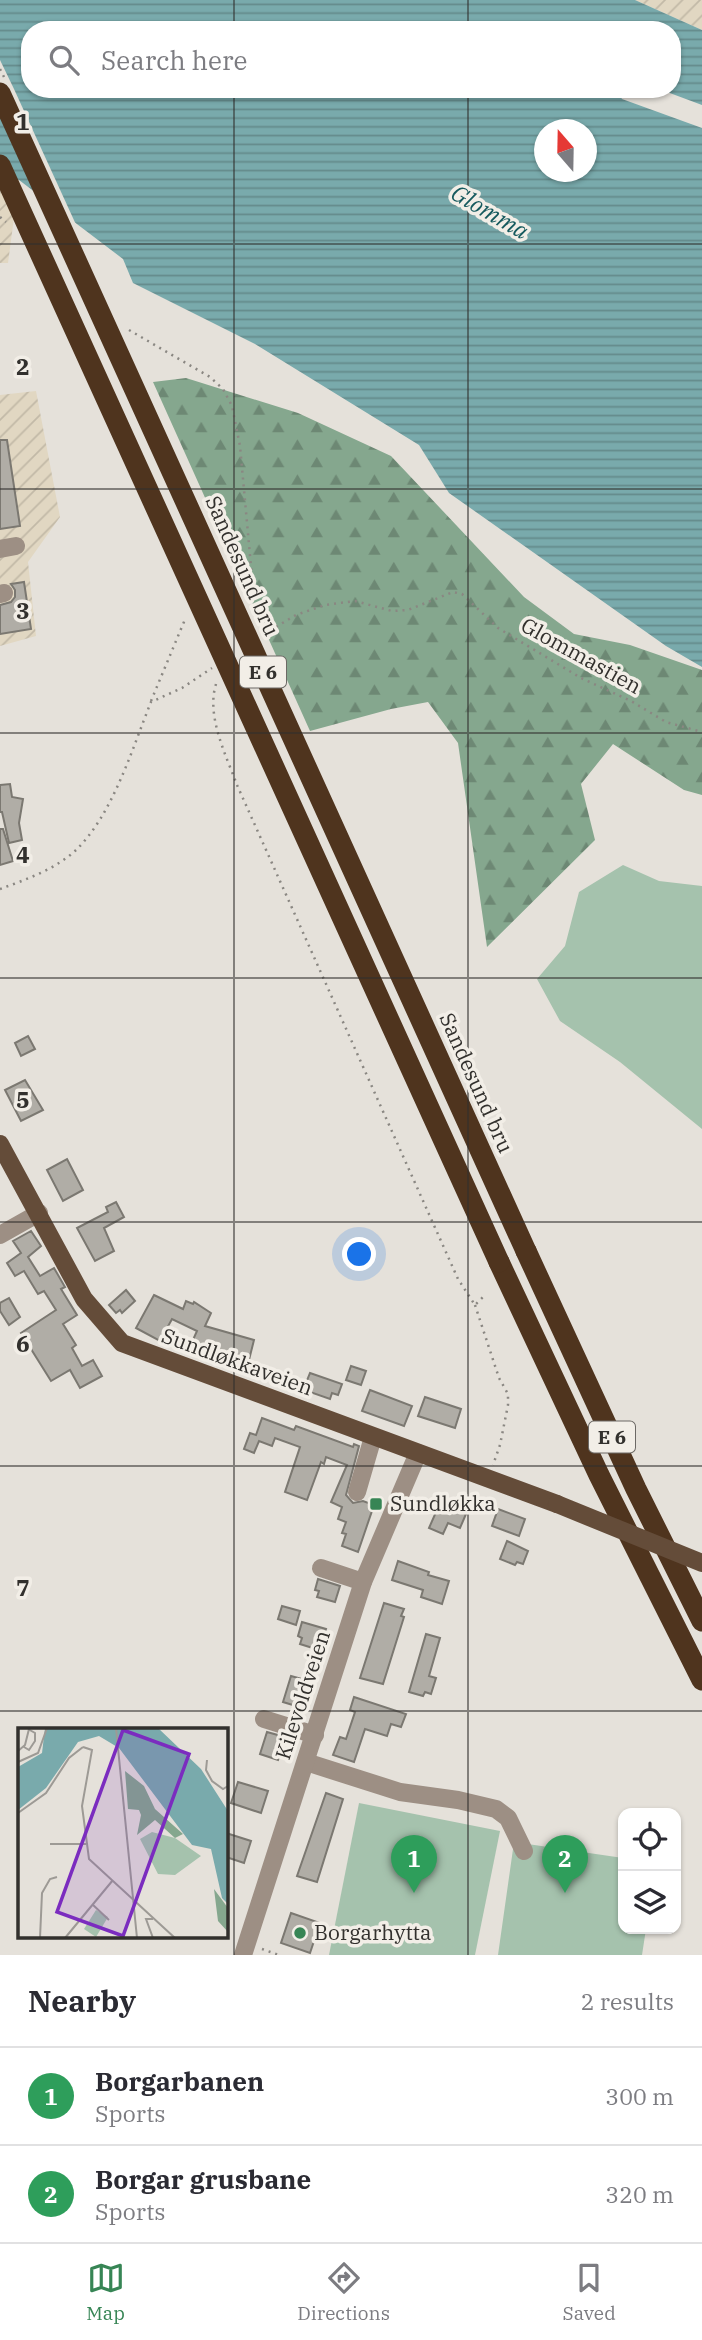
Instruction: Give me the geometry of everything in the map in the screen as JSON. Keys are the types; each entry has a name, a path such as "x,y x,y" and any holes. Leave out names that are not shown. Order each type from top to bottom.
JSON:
{"highway":[{"name":"Sandesund bru","path":"0,93 526,1251 636,1489 702,1621"},
{"name":"E 6","path":"0,164 499,1262 599,1475 702,1680"}],"main road":[{"name":"Sundløkkaveien","path":"0,1144 84,1299 122,1343 489,1478 702,1563"}],"street":[{"path":"0,1236 39,1213"},
{"path":"357,1492 373,1437"},
{"name":"Kilevoldveien","path":"243,1955 363,1582 418,1454"},
{"path":"321,1568 363,1582"},
{"path":"264,1719 315,1735"},
{"path":"306,1762 400,1792 458,1800 496,1809 508,1818 524,1851"}],"path":[{"name":"Glommastien","path":"260,636 296,615 325,605 355,601 392,611 408,611 453,592 462,594 498,628 581,678 631,701 666,722 702,732"},
{"path":"0,889 52,866 75,850 88,834 115,789 187,615"},
{"path":"151,702 182,688 215,666"},
{"path":"475,1305 499,1378 508,1394 500,1445 489,1478"}],"shaded area":[{"path":"635,0 702,0 702,30"},
{"path":"0,175 19,180 8,263 0,263"},
{"path":"36,391 60,517 28,562 36,636 0,646 0,395"}],"green space":[{"path":"186,378 298,413 391,456 524,597 574,634 630,645 702,670 702,795 684,790 613,744 581,784 595,840 487,947 458,743 428,702 310,731 153,382"},
{"path":"623,865 659,881 702,886 702,1129 620,1062 560,1021 537,979 565,946 579,892"},
{"path":"359,1803 500,1831 475,1955 329,1955"},
{"path":"514,1842 618,1857 618,1934 645,1934 642,1955 498,1955"}],"water":[{"name":"Glomma","path":"0,0 635,0 702,30 702,667 666,646 449,493 419,445 255,344 133,283 123,259 19,180 0,175"}],"pier":[{"path":"0,60 78,229 38,199 0,116"},
{"path":"681,97 702,105 702,128 622,99"}],"building":[{"path":"0,440 7,440 20,526 0,529"},
{"path":"24,582 31,629 0,634 0,605 11,602 15,597 11,584"},
{"path":"10,784 12,797 23,799 19,823 22,840 9,843 0,812 0,785"},
{"path":"0,829 3,829 13,861 0,865"},
{"path":"28,1036 35,1049 21,1056 15,1043"},
{"path":"25,1080 43,1110 21,1121 5,1090"},
{"path":"67,1159 83,1190 63,1201 47,1170"},
{"path":"116,1202 124,1217 104,1228 114,1251 95,1261 77,1228 108,1212 106,1207"},
{"path":"31,1231 41,1246 28,1257 40,1276 54,1268 65,1287 61,1289 77,1315 63,1324 76,1345 72,1348 82,1366 93,1360 102,1376 80,1388 70,1370 51,1381 21,1333 56,1310 44,1291 38,1294 24,1271 15,1276 7,1263 21,1253 13,1241"},
{"path":"126,1290 135,1301 122,1313 120,1310 116,1313 109,1305"},
{"path":"154,1295 183,1309 186,1301 193,1304 194,1302 211,1313 205,1326 254,1340 249,1360 238,1356 236,1363 231,1363 213,1358 215,1352 192,1342 197,1331 172,1319 160,1341 136,1328"},
{"path":"9,1298 20,1317 9,1325 0,1311 0,1303"},
{"path":"351,1366 366,1371 361,1385 346,1380"},
{"path":"310,1373 342,1384 338,1395 332,1393 330,1399 307,1391 304,1388"},
{"path":"370,1390 412,1406 404,1426 362,1411"},
{"path":"425,1397 461,1409 455,1428 418,1416"},
{"path":"262,1418 294,1430 296,1426 353,1447 354,1444 359,1446 346,1495 353,1503 363,1501 374,1505 358,1552 342,1546 346,1534 342,1533 346,1522 338,1519 342,1507 331,1502 347,1465 326,1457 324,1464 321,1462 307,1500 285,1492 300,1447 275,1438 272,1446 259,1441 254,1453 244,1449 250,1433 256,1435"},
{"path":"440,1503 466,1514 460,1528 448,1523 443,1534 429,1528"},
{"path":"498,1509 525,1519 519,1536 492,1526"},
{"path":"507,1541 528,1551 523,1564 517,1562 515,1565 500,1559"},
{"path":"398,1561 449,1581 442,1604 421,1597 423,1590 392,1580"},
{"path":"318,1579 340,1586 335,1602 317,1597 319,1591 315,1590"},
{"path":"384,1603 404,1609 401,1616 404,1617 383,1684 360,1678"},
{"path":"282,1606 300,1611 296,1625 278,1619"},
{"path":"302,1622 326,1629 319,1650 300,1644 302,1638 298,1636"},
{"path":"426,1634 440,1638 429,1676 436,1678 431,1694 425,1692 423,1696 409,1692"},
{"path":"291,1676 309,1681 302,1704 297,1703 296,1706 283,1702"},
{"path":"354,1697 406,1714 401,1727 391,1724 387,1736 365,1729 354,1762 333,1755 340,1737 346,1739 355,1712 350,1710"},
{"path":"267,1732 285,1737 278,1760 260,1754"},
{"path":"238,1782 268,1791 261,1813 231,1803"},
{"path":"326,1793 343,1799 317,1882 297,1876"},
{"path":"228,1834 251,1841 244,1863 228,1858"},
{"name":"Borgarhytta","path":"291,1913 320,1923 310,1953 281,1943"}],"place":[{"name":"Sundløkka","path":"376,1504"},
{"name":"Borgarbanen","path":"414,1893"},
{"name":"Borgar grusbane","path":"565,1893"},
{"name":"Borgarhytta","path":"300,1933"}]}
